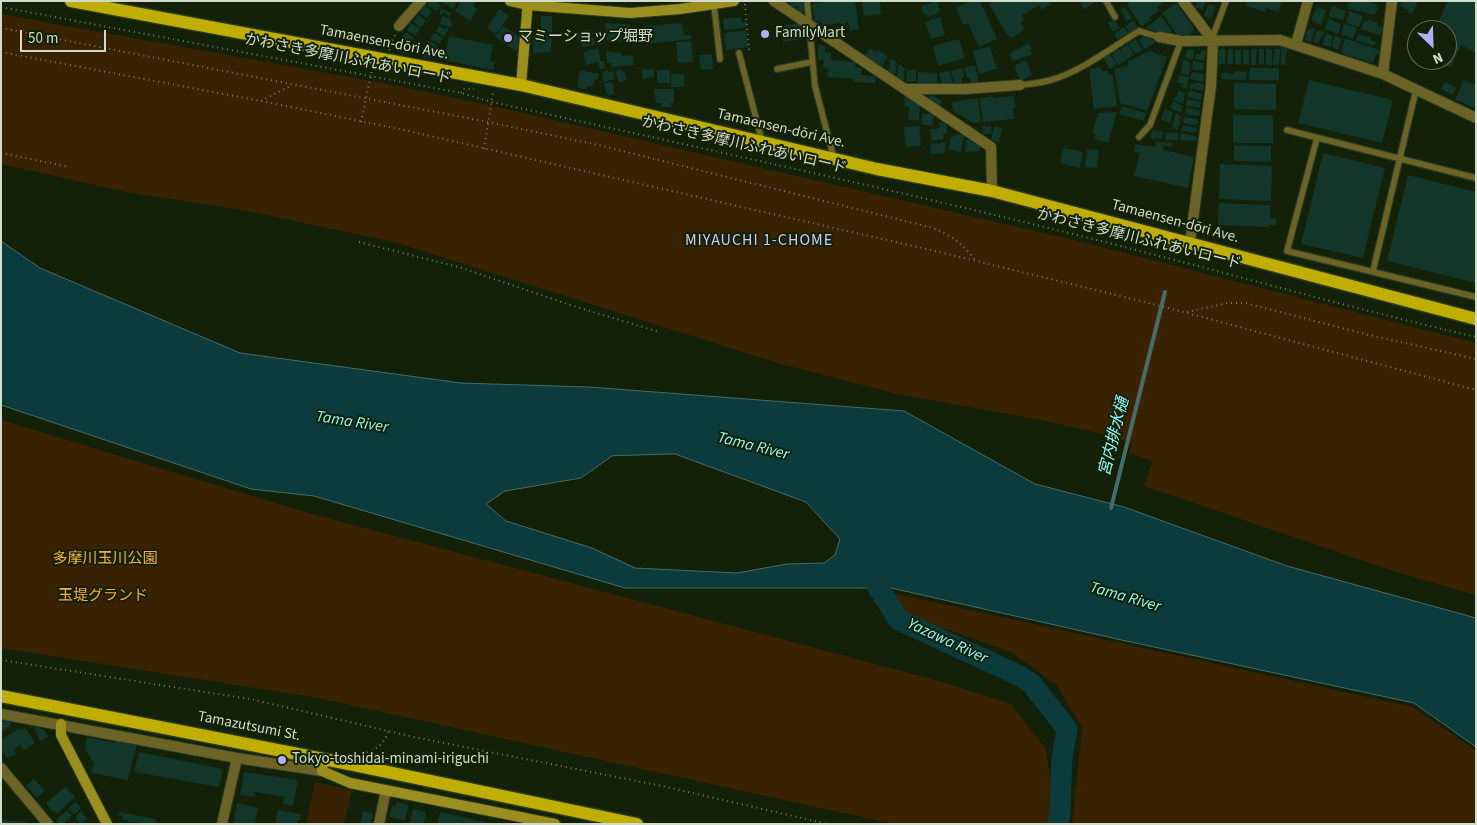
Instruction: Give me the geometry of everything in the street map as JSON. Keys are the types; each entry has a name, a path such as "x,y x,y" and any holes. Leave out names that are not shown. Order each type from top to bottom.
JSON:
{"main road":[{"name":"Tamaensen-dōri Ave.","path":"71,1 520,85 877,169 992,191 1476,319"},
{"name":"Tamazutsumi St.","path":"1,696 323,765 636,824"}],"street":[{"path":"399,26 421,1"},
{"path":"510,1 616,13 642,13 734,1"},
{"path":"774,1 991,147 992,191"},
{"path":"1183,1 1213,40 1211,86 1190,242"},
{"path":"1296,44 1308,1"},
{"path":"1383,74 1392,1"},
{"path":"520,85 527,3"},
{"path":"1159,37 1181,41 1280,40 1296,44 1383,74 1476,118"},
{"path":"904,89 964,90 1020,85"},
{"path":"1,714 236,758 323,765 350,783 536,822 555,824"},
{"path":"62,724 61,735 107,824"},
{"path":"222,824 236,758"},
{"path":"1,768 48,824"},
{"path":"379,824 386,790"}],"lane":[{"path":"808,1 815,86 834,158"},
{"path":"1106,1 1115,17"},
{"path":"1213,40 1226,1"},
{"path":"718,4 720,59"},
{"path":"1020,85 1051,80 1072,71 1139,31 1159,37"},
{"path":"1139,137 1150,125 1181,41"},
{"path":"739,53 762,141"},
{"path":"777,69 812,62"},
{"path":"1373,271 1416,90"},
{"path":"1286,130 1476,178"},
{"path":"1317,138 1287,251 1476,297"}],"path":[{"path":"739,53 749,50 745,1"},
{"name":"かわさき多摩川ふれあいロード","path":"1,8 461,93 492,102 962,207 1476,337"},
{"path":"1,28 366,98 598,145 933,228 952,236 964,245 975,261"},
{"path":"386,70 390,45"},
{"path":"1,52 261,101 361,122 975,261 1153,304 1476,390"},
{"path":"361,122 372,67"},
{"path":"261,101 292,84"},
{"path":"484,149 494,90"},
{"path":"1,153 69,167"},
{"path":"358,242 462,268 570,305 659,332"},
{"path":"1185,313 1228,302 1245,303 1365,334 1476,359"},
{"path":"1,660 250,699 388,731 662,786 828,824"},
{"path":"356,756 375,750 386,740 388,731"}],"green space":[{"path":"1,14 388,84 502,108 1070,239 1476,343 1476,595 1396,572 1144,486 1153,461 1129,453 1132,445 1116,437 1041,420 897,394 781,364 394,242 242,210 126,192 1,164"},
{"name":"多摩川玉川公園","path":"1,420 305,512 939,681 1011,704 1046,749 1053,797 1048,824 894,824 318,698 1,648"},
{"path":"892,593 1413,707 1476,751 1476,824 1072,824 1082,728 1057,685 1011,652 906,615 890,598"},
{"path":"315,782 352,790 344,824 306,824"}],"water":[{"name":"Tama River","path":"1,241 40,268 240,353 461,383 589,387 904,411 1035,484 1124,507 1287,566 1476,618 1476,747 1414,703 891,588 625,588 314,496 251,489 1,405","holes":["675,454 806,502 840,539 835,555 824,563 787,564 737,573 635,568 592,548 506,521 486,504 505,491 581,478 612,456"]}],"building":[{"path":"429,1 435,1 441,6 436,11 427,4"},
{"path":"440,1 458,1 453,9"},
{"path":"461,1 475,2 473,6 477,9 470,21 455,11"},
{"path":"790,1 804,1 805,11 798,12 795,6 791,7"},
{"path":"830,1 855,2 859,29 850,31 848,22 845,23 845,30 842,31 840,23 823,26 819,21 815,22 812,4"},
{"path":"862,1 880,2 881,14 864,16"},
{"path":"937,1 940,11 927,17 926,14 924,15 921,6"},
{"path":"971,1 980,1 997,39 979,47 968,23 963,25 956,8"},
{"path":"994,1 1049,1 1051,4 1042,10 1039,5 1022,15 1024,20 1021,23 1025,29 1012,38 1008,36 989,4"},
{"path":"1085,1 1097,1 1084,9 1080,4"},
{"path":"1131,1 1162,1 1163,3 1157,7 1159,11 1149,17 1151,20 1141,26 1127,4"},
{"path":"1197,1 1206,1 1203,10 1195,7"},
{"path":"1247,1 1282,1 1279,12 1266,8 1265,12 1246,6"},
{"path":"1349,1 1366,1 1377,4 1376,7 1379,8 1374,15 1347,8"},
{"path":"1402,1 1418,1 1412,14 1408,12 1409,10 1400,6"},
{"path":"1448,1 1476,1 1476,53 1461,45 1457,54 1457,20 1439,20"},
{"path":"1176,3 1195,30 1189,35 1177,35 1162,13"},
{"path":"1208,4 1216,6 1211,19 1204,16"},
{"path":"425,6 432,11 427,18 420,13"},
{"path":"1332,6 1346,11 1343,20 1329,17"},
{"path":"1125,7 1132,18 1127,21 1120,10"},
{"path":"1317,7 1326,10 1321,25 1313,22 1311,19"},
{"path":"441,8 451,13 450,16 443,13 442,16 439,14"},
{"path":"499,9 509,16 496,34 487,28"},
{"path":"1350,11 1363,16 1359,27 1346,23"},
{"path":"418,15 426,20 421,27 413,22"},
{"path":"442,16 450,18 449,21 452,22 451,27 440,24"},
{"path":"541,16 552,16 552,32 541,32"},
{"path":"1161,16 1172,31 1168,34 1145,28"},
{"path":"741,17 742,22 746,22 746,28 724,30 723,19"},
{"path":"940,17 945,35 931,39 925,22"},
{"path":"1329,18 1341,25 1338,34 1325,29"},
{"path":"1368,19 1378,23 1377,26 1383,28 1380,35 1361,29 1364,21 1367,22"},
{"path":"1114,20 1120,28 1113,32 1108,23"},
{"path":"1133,20 1137,27 1129,32 1126,26"},
{"path":"411,23 420,29 415,36 407,30"},
{"path":"605,23 630,24 633,42 607,41"},
{"path":"682,23 684,35 691,35 691,39 646,44 645,26"},
{"path":"800,23 803,39 783,42 781,26"},
{"path":"1344,24 1357,28 1353,39 1342,35 1343,33 1341,32"},
{"path":"439,26 445,30 446,27 449,29 444,37 436,31"},
{"path":"503,26 518,36 518,49 516,51 495,37"},
{"path":"1124,27 1128,33 1117,39 1114,34"},
{"path":"1310,28 1315,29 1311,42 1305,40 1307,31"},
{"path":"590,29 595,44 582,48 577,33"},
{"path":"746,30 748,47 726,50 724,33"},
{"path":"1317,30 1324,32 1318,44 1313,41"},
{"path":"406,32 414,38 409,45 401,39"},
{"path":"434,32 443,38 439,44 430,39"},
{"path":"1326,33 1333,36 1330,47 1322,45"},
{"path":"1359,34 1376,42 1374,46 1356,40"},
{"path":"552,35 551,52 533,53 533,36"},
{"path":"449,36 493,45 490,61 495,62 493,70 444,60"},
{"path":"1335,36 1342,39 1338,50 1331,46"},
{"path":"1143,37 1153,40 1155,43 1144,49 1139,40"},
{"path":"1345,38 1379,50 1373,63 1341,53"},
{"path":"959,39 965,58 938,66 933,46"},
{"path":"1136,39 1143,50 1135,54 1129,44"},
{"path":"429,40 438,46 434,52 425,46"},
{"path":"402,41 408,46 402,54 396,49"},
{"path":"691,41 693,62 678,63 676,42"},
{"path":"1028,43 1033,54 1013,61 1009,54"},
{"path":"1128,44 1134,55 1126,60 1120,50"},
{"path":"818,45 825,46 825,52 831,53 831,60 856,62 855,68 861,68 861,75 875,76 875,83 854,82 854,79 827,77 828,69 823,68 824,60 818,60"},
{"path":"990,46 997,69 979,74 973,51"},
{"path":"423,47 433,54 430,58 425,58 419,54"},
{"path":"1281,47 1287,49 1285,65 1281,65"},
{"path":"598,48 601,62 604,61 605,68 600,69 598,62 586,65 583,52"},
{"path":"870,48 876,52 877,50 880,51 888,57 881,67 864,56"},
{"path":"1222,48 1226,50 1225,64 1218,64 1219,50"},
{"path":"1119,49 1126,61 1118,65 1112,55 1114,54 1113,52"},
{"path":"1228,49 1233,49 1233,64 1227,64"},
{"path":"1251,49 1257,49 1256,65 1251,65"},
{"path":"1259,49 1264,49 1264,64 1259,65"},
{"path":"1266,49 1272,49 1272,65 1266,65"},
{"path":"1274,49 1280,49 1279,65 1273,65"},
{"path":"1187,50 1194,50 1193,59 1185,58"},
{"path":"1201,50 1206,51 1204,61 1195,59 1196,54 1200,55"},
{"path":"1235,50 1241,50 1241,65 1235,64"},
{"path":"1243,50 1249,50 1249,65 1243,64"},
{"path":"606,51 621,53 622,56 633,55 634,65 612,67 611,63 607,63"},
{"path":"1149,51 1167,57 1147,111 1120,103 1114,69 1128,66 1127,62"},
{"path":"712,54 713,69 701,70 699,55"},
{"path":"1110,54 1117,65 1110,69 1103,58"},
{"path":"890,59 897,62 895,75 888,72"},
{"path":"1026,60 1032,75 1020,81 1014,66"},
{"path":"1183,60 1191,62 1189,75 1181,74"},
{"path":"1193,61 1204,63 1203,71 1192,69"},
{"path":"898,65 902,65 905,68 904,80 897,78"},
{"path":"975,65 979,83 971,84 964,68"},
{"path":"1101,67 1102,71 1108,71 1109,75 1113,75 1117,106 1094,109 1089,69"},
{"path":"962,68 964,76 961,80 963,85 956,87 951,71"},
{"path":"1250,68 1279,68 1279,80 1249,80"},
{"path":"621,69 624,71 627,80 619,83 615,71"},
{"path":"642,69 654,69 654,77 642,79"},
{"path":"580,70 599,74 592,87 588,86 587,90 577,87"},
{"path":"608,70 608,72 613,71 615,79 604,82 602,72"},
{"path":"657,70 670,70 670,83 657,83"},
{"path":"907,70 916,70 916,81 906,82"},
{"path":"950,71 953,84 943,87 939,73"},
{"path":"1226,71 1228,74 1234,74 1234,71 1247,72 1246,80 1221,79 1221,73 1226,73"},
{"path":"918,72 937,73 937,85 918,84"},
{"path":"1192,72 1204,74 1203,82 1190,79"},
{"path":"671,74 684,74 684,87 671,87"},
{"path":"1179,75 1189,77 1187,88 1181,87 1182,83 1178,83"},
{"path":"1309,80 1393,100 1382,143 1298,123"},
{"path":"1464,80 1476,85 1476,104 1474,108 1455,99"},
{"path":"612,82 615,94 608,96 604,83"},
{"path":"1194,82 1204,84 1203,91 1189,88 1190,83 1194,84"},
{"path":"1445,82 1457,88 1453,95 1441,89"},
{"path":"1234,83 1276,84 1276,110 1234,109"},
{"path":"654,89 674,89 674,103 670,103 671,107 661,107 661,103 656,103"},
{"path":"1179,91 1185,93 1183,104 1174,100"},
{"path":"1192,91 1202,94 1201,100 1187,97 1188,92"},
{"path":"932,95 942,101 938,107 928,100"},
{"path":"993,96 993,98 1014,96 1016,108 1013,108 1014,119 983,122 980,98"},
{"path":"905,97 912,97 920,103 919,121 908,119 909,107 904,106"},
{"path":"978,98 981,122 973,123 953,111 952,102"},
{"path":"1187,99 1201,102 1200,108 1186,106"},
{"path":"1173,101 1183,106 1181,113 1170,108"},
{"path":"1122,106 1146,113 1144,121 1119,114"},
{"path":"1186,108 1200,110 1199,116 1185,114"},
{"path":"1165,109 1173,112 1170,123 1161,119"},
{"path":"1117,112 1108,143 1094,139 1096,134 1092,133 1098,113"},
{"path":"922,113 934,115 932,126 921,124"},
{"path":"1176,113 1181,116 1177,130 1172,127"},
{"path":"1233,115 1273,115 1273,143 1233,143"},
{"path":"1184,117 1198,119 1197,126 1183,123"},
{"path":"939,122 946,122 947,133 943,134 944,139 932,141 930,129 940,128"},
{"path":"1183,125 1197,128 1196,133 1182,131"},
{"path":"919,126 921,146 906,147 904,127"},
{"path":"982,126 991,126 992,134 983,134"},
{"path":"994,126 1002,128 999,142 991,140"},
{"path":"1153,130 1164,132 1161,139 1150,138"},
{"path":"1166,133 1178,133 1178,140 1166,140"},
{"path":"1181,133 1196,136 1197,141 1180,140"},
{"path":"955,134 964,135 961,152 949,150 951,136 955,137"},
{"path":"966,140 973,140 974,144 980,144 980,151 965,152"},
{"path":"946,142 945,153 931,154 930,144"},
{"path":"1156,142 1173,143 1172,147 1163,146 1164,150 1194,157 1188,188 1134,176 1140,153 1134,152 1135,144 1155,147"},
{"path":"1234,145 1271,146 1271,162 1234,161"},
{"path":"1063,148 1083,152 1080,168 1060,163"},
{"path":"1087,149 1099,150 1097,168 1085,167"},
{"path":"1323,153 1385,168 1363,258 1301,244"},
{"path":"1220,164 1272,166 1271,201 1219,199"},
{"path":"1408,175 1476,192 1476,283 1387,261"},
{"path":"1219,203 1270,205 1270,218 1276,218 1276,225 1270,225 1269,227 1218,225"},
{"path":"1,721 11,722 10,726 1,732"},
{"path":"25,727 35,743 24,750 20,745 14,749 17,754 7,758 1,749 1,740 20,728 22,730"},
{"path":"37,727 45,730 48,737 40,741 34,728"},
{"path":"87,737 114,743 114,739 137,744 128,780 91,773 94,764 85,749"},
{"path":"139,752 223,769 219,787 134,772"},
{"path":"244,772 298,780 293,806 283,804 284,797 255,792 255,797 240,795"},
{"path":"34,779 45,791 37,798 26,786"},
{"path":"65,787 75,797 57,814 46,803"},
{"path":"76,802 81,808 74,815 68,808"},
{"path":"396,802 409,805 405,820 389,817 392,805 395,806"},
{"path":"237,803 258,808 255,824 233,824"},
{"path":"413,809 426,812 424,824 410,824"},
{"path":"67,810 72,816 63,824 59,824 56,820"},
{"path":"278,810 301,814 300,820 298,820 297,824 275,824"},
{"path":"81,811 87,819 80,824 75,816"},
{"path":"363,811 373,814 371,824 360,824"},
{"path":"118,812 156,819 156,824 128,822 128,820 122,819 123,817"},
{"path":"440,812 490,823 490,824 437,824"},
{"path":"1,820 27,822 27,824 1,824"}],"waterway":[{"name":"宮内排水樋","path":"1111,508 1165,292"},
{"name":"Yazawa River","path":"863,564 899,620 1020,676 1031,683 1067,729 1062,758 1058,824"}],"place":[{"name":"FamilyMart","path":"765,34"},
{"name":"マミーショップ堀野","path":"508,38"},
{"name":"Tokyo-toshidai-minami-iriguchi","path":"282,760"}],"district":[{"name":"MIYAUCHI 1-CHOME","path":"759,241"}],"park label":[{"name":"玉堤グランド","path":"103,597"}]}
